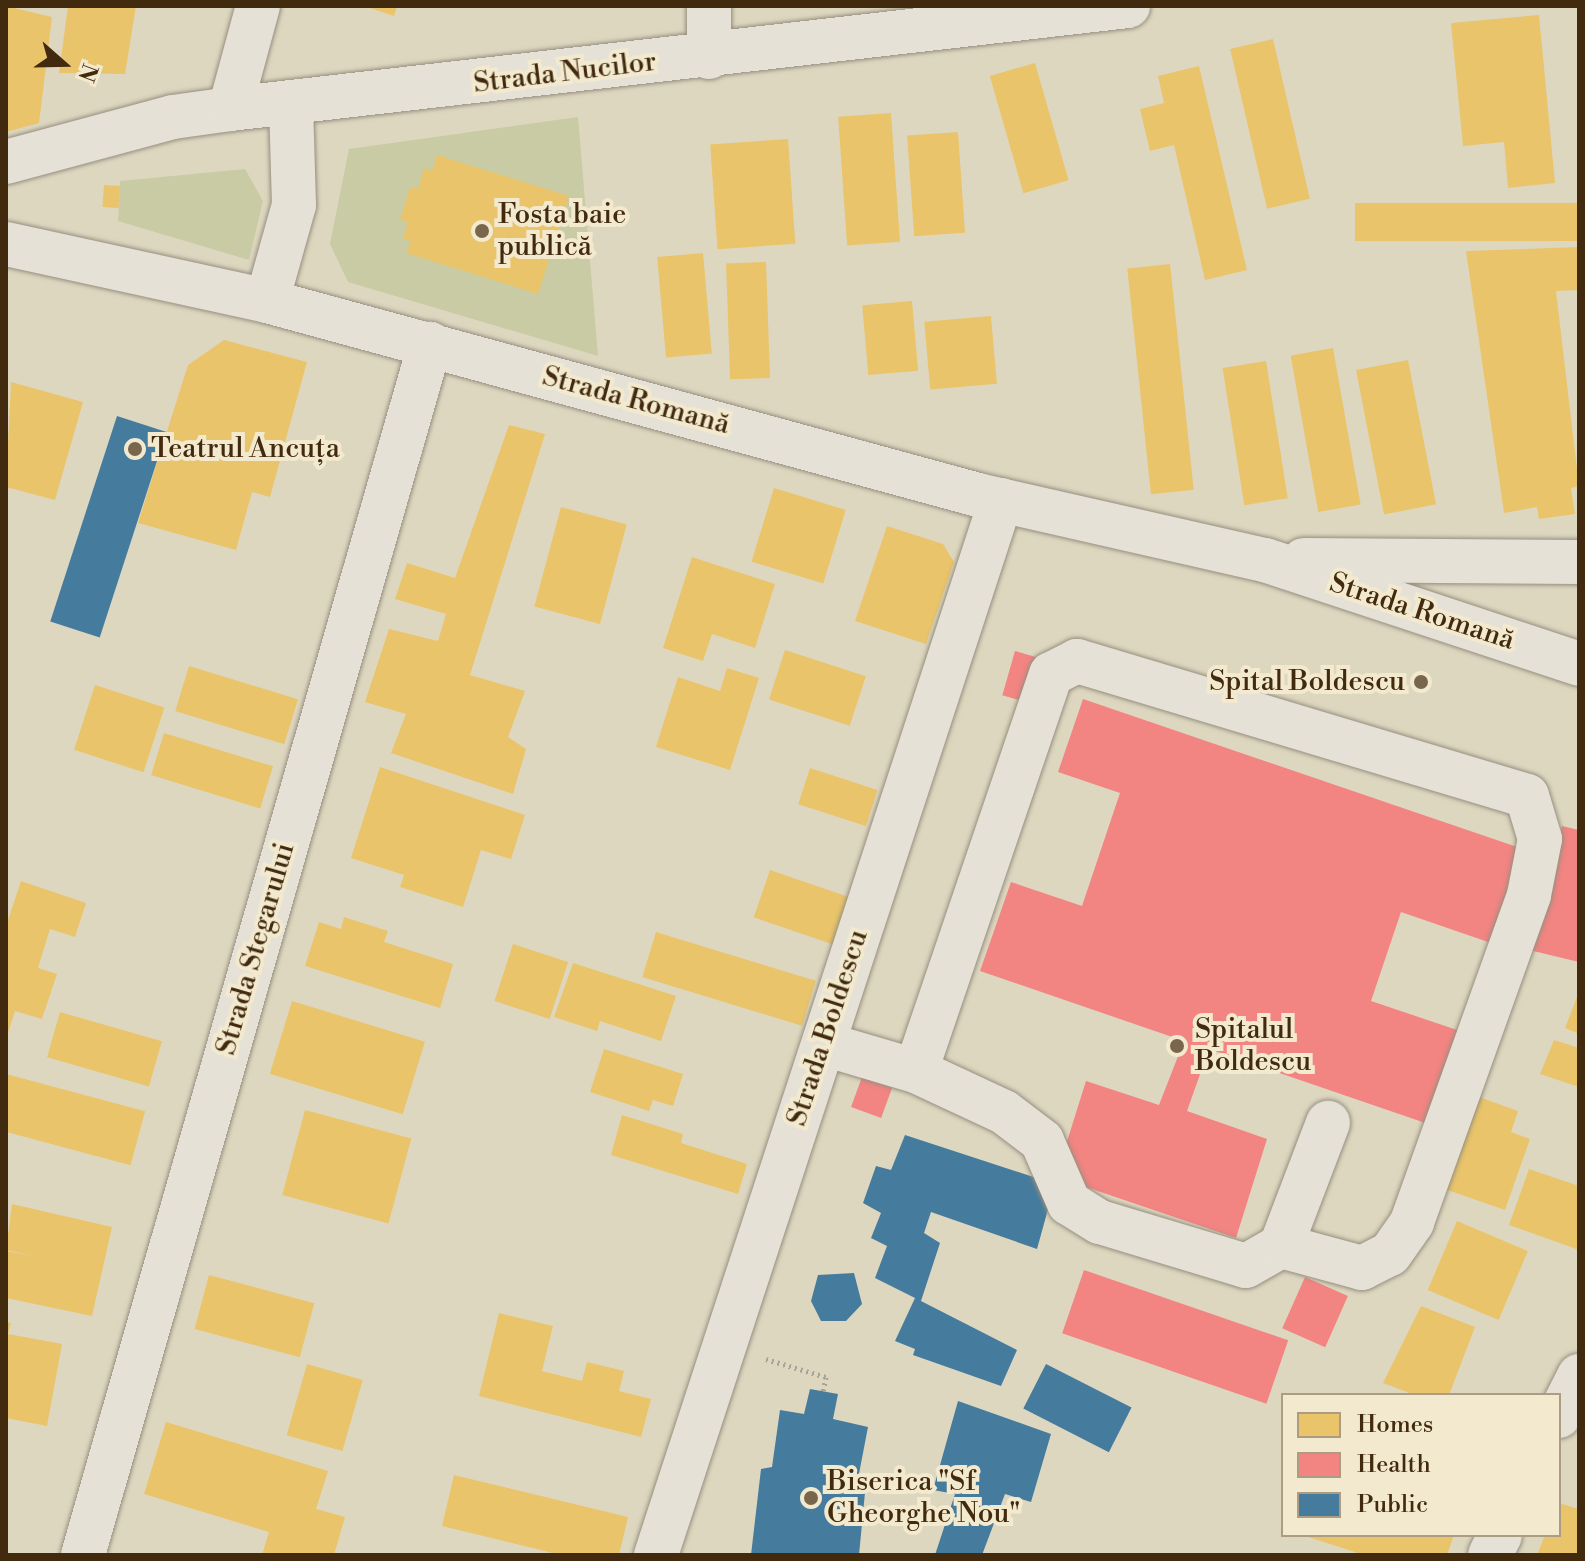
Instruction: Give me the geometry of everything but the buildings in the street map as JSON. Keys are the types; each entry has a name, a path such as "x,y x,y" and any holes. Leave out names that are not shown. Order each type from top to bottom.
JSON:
{"street":[{"path":"230,109 258,6"},
{"path":"709,6 709,57"},
{"name":"Strada Nucilor","path":"6,162 173,117 230,109 291,105 709,57 947,16 1128,6"},
{"path":"267,301 294,205 291,105"},
{"name":"Strada Romană","path":"6,244 267,301 1001,500 1265,560 1579,664"},
{"name":"Strada Stegarului","path":"83,1555 430,344"},
{"name":"Strada Boldescu","path":"656,1555 1001,500"},
{"name":"Strada Romană","path":"1265,560 1579,562"},
{"path":"916,1071 1051,674 1077,661 1527,796 1540,839 1529,895 1412,1222 1390,1254 1362,1268 1281,1246"},
{"path":"824,1044 916,1071 1004,1112 1042,1141 1069,1203 1100,1222 1246,1266 1281,1246 1328,1123"},
{"path":"1561,1412 1579,1376"},
{"path":"1490,1555 1499,1537"}],"path":[{"path":"724,1345 826,1377 823,1392"}],"green space":[{"path":"578,117 598,356 348,282 330,244 349,149"},
{"path":"245,169 263,201 249,260 118,221 120,181"}],"place":[{"name":"Fosta baie publică","path":"482,231"},
{"name":"Teatrul Ancuța","path":"135,449"},
{"name":"Spital Boldescu","path":"1421,682"},
{"name":"Spitalul Boldescu","path":"1177,1046"},
{"name":"Biserica \"Sf Gheorghe Nou\"","path":"811,1498"}]}
